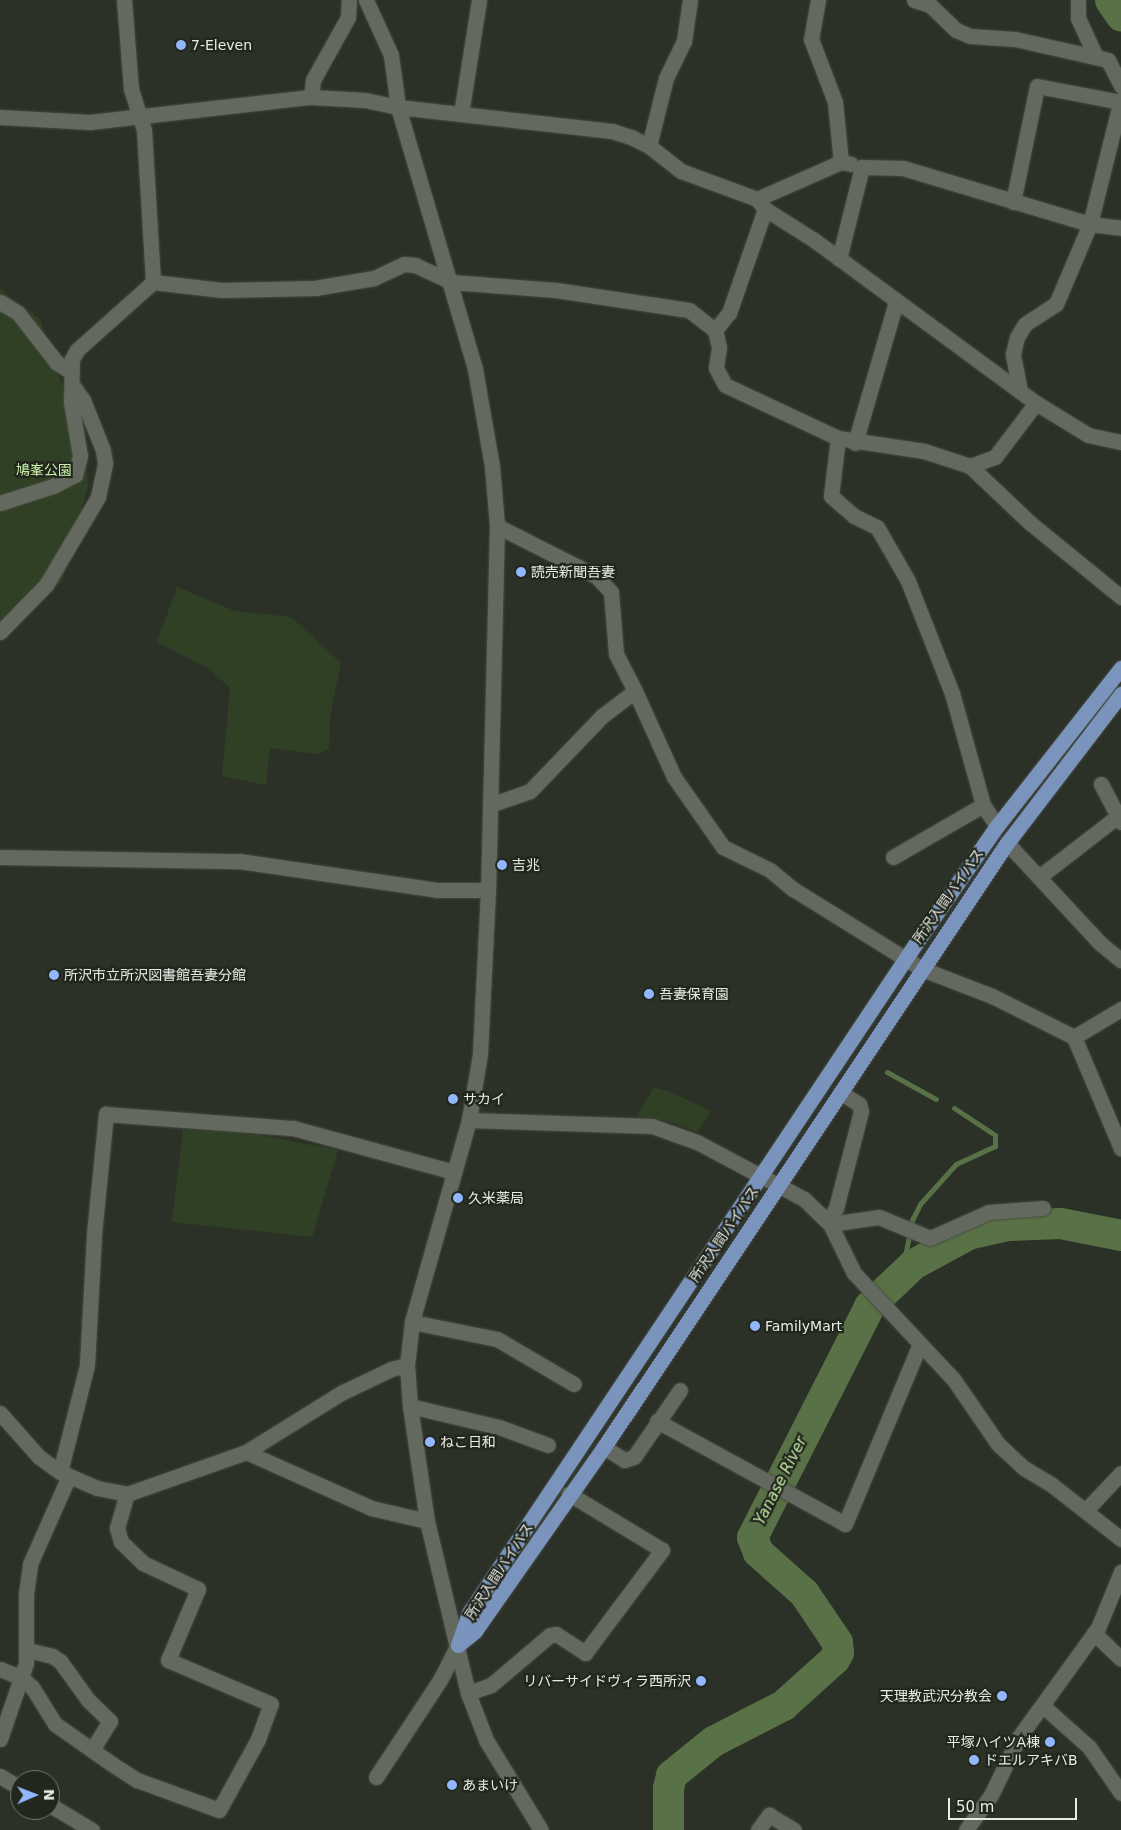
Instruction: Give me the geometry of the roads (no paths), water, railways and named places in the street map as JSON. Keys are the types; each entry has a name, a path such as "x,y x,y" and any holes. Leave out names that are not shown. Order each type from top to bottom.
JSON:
{"main road":[{"name":"所沢入間バイパス","path":"458,1645 469,1613 905,960 996,826 1121,668"},
{"name":"所沢入間バイパス","path":"458,1645 476,1631 569,1494 604,1447 1007,843 1121,694"}],"street":[{"path":"124,0 128,73 144,130 153,282"},
{"path":"311,97 313,80 348,18 348,0"},
{"path":"366,0 391,55 398,106 451,282 482,399 497,526 485,993 469,1120 412,1322 407,1366 410,1406 427,1521 468,1693 486,1740 541,1830"},
{"path":"461,114 480,0"},
{"path":"649,146 666,78 684,42 690,0"},
{"path":"818,0 811,39 835,102 841,162"},
{"path":"914,0 930,5 956,30 970,36 1015,38 1108,60 1121,86"},
{"path":"1078,0 1078,18 1095,56"},
{"path":"1013,202 1036,86 1121,101 1090,224 1056,304 1025,324 1017,337 1013,354 1020,391"},
{"path":"0,117 51,123 140,117 311,97 365,100 461,114 612,131 649,146 681,171 761,204 1036,403 1088,436 1121,442"},
{"path":"1121,228 1090,224 903,168 862,167 841,162 761,204 728,312 716,330 719,348 716,368 725,385 838,438 924,451 970,466 1029,522 1121,597"},
{"path":"839,259 862,167"},
{"path":"0,503 53,486 75,475 80,456 71,402 71,377 77,350 153,282 232,291 315,288 374,278 404,264 415,265 451,282 556,290 689,310 716,330"},
{"path":"0,302 18,313 71,377 83,400 103,450 105,463 98,498 46,585 0,632"},
{"path":"856,442 896,302"},
{"path":"970,466 995,456 1036,403"},
{"path":"838,438 830,496 854,516 877,527 908,581 952,693 983,805 996,826"},
{"path":"497,526 596,576 611,592 616,654 674,777 723,847 770,870 793,889 905,960 922,969 992,996 1074,1036 1121,1148"},
{"path":"490,805 530,791 602,716 635,691"},
{"path":"1039,877 1119,819 1101,784"},
{"path":"893,858 983,805"},
{"path":"1007,843 1101,944 1121,960"},
{"path":"0,857 239,861 437,890 488,890"},
{"path":"1074,1036 1121,1010"},
{"path":"829,1223 836,1208 861,1112 859,1104 840,1092"},
{"path":"0,1739 22,1678 27,1650 26,1594 30,1564 64,1474 87,1365 94,1234 106,1114 292,1128 454,1172"},
{"path":"469,1120 652,1126 697,1142 804,1199 829,1223 848,1264 860,1282 954,1380 998,1444 1010,1457 1086,1510 1120,1537"},
{"path":"829,1223 879,1217 930,1238 989,1212 1043,1208"},
{"path":"412,1322 497,1339 574,1384"},
{"path":"657,1421 845,1524 920,1344"},
{"path":"0,1413 39,1457 64,1474 97,1488 127,1494 140,1492 246,1452 341,1393 391,1369 407,1366"},
{"path":"604,1447 630,1459 680,1390"},
{"path":"410,1406 499,1427 548,1445"},
{"path":"246,1452 372,1508 427,1521"},
{"path":"1086,1510 1121,1472"},
{"path":"0,1670 22,1678 32,1687 55,1724 137,1780 219,1810 258,1739 271,1704 168,1660 198,1589 143,1563 121,1542 117,1528 127,1494"},
{"path":"468,1693 491,1685 550,1635 556,1634 585,1653 662,1550 569,1494"},
{"path":"966,1830 991,1794 1019,1737 1044,1706 1094,1633 1121,1572"},
{"path":"1094,1633 1121,1659"},
{"path":"376,1777 440,1680 458,1645"},
{"path":"27,1650 52,1656 60,1661 88,1700 110,1721 92,1750"},
{"path":"1044,1706 1089,1747 1121,1793"},
{"path":"60,1812 92,1830"},
{"path":"758,1830 769,1815 794,1830"}],"waterway":[{"name":"Yanase River","path":"1110,0 1121,16"},
{"path":"887,1072 936,1099"},
{"path":"902,1272 912,1220 920,1204 956,1164 995,1146 995,1135 954,1108"},
{"name":"Yanase River","path":"668,1830 668,1788 671,1775 713,1741 783,1705 834,1659 838,1652 837,1642 804,1593 758,1552 752,1537 869,1306 913,1264 968,1234 1008,1225 1060,1223 1121,1235"}],"place":[{"name":"7-Eleven","path":"181,45"},
{"name":"読売新聞吾妻","path":"521,572"},
{"name":"吉兆","path":"502,865"},
{"name":"所沢市立所沢図書館吾妻分館","path":"54,975"},
{"name":"吾妻保育園","path":"649,994"},
{"name":"サカイ","path":"453,1099"},
{"name":"久米薬局","path":"458,1198"},
{"name":"FamilyMart","path":"755,1326"},
{"name":"ねこ日和","path":"430,1442"},
{"name":"リバーサイドヴィラ西所沢","path":"701,1681"},
{"name":"天理教武沢分教会","path":"1002,1696"},
{"name":"平塚ハイツA棟","path":"1050,1742"},
{"name":"ドエルアキバB","path":"974,1760"},
{"name":"あまいけ","path":"452,1785"}],"park label":[{"name":"鳩峯公園","path":"44,470"}]}
